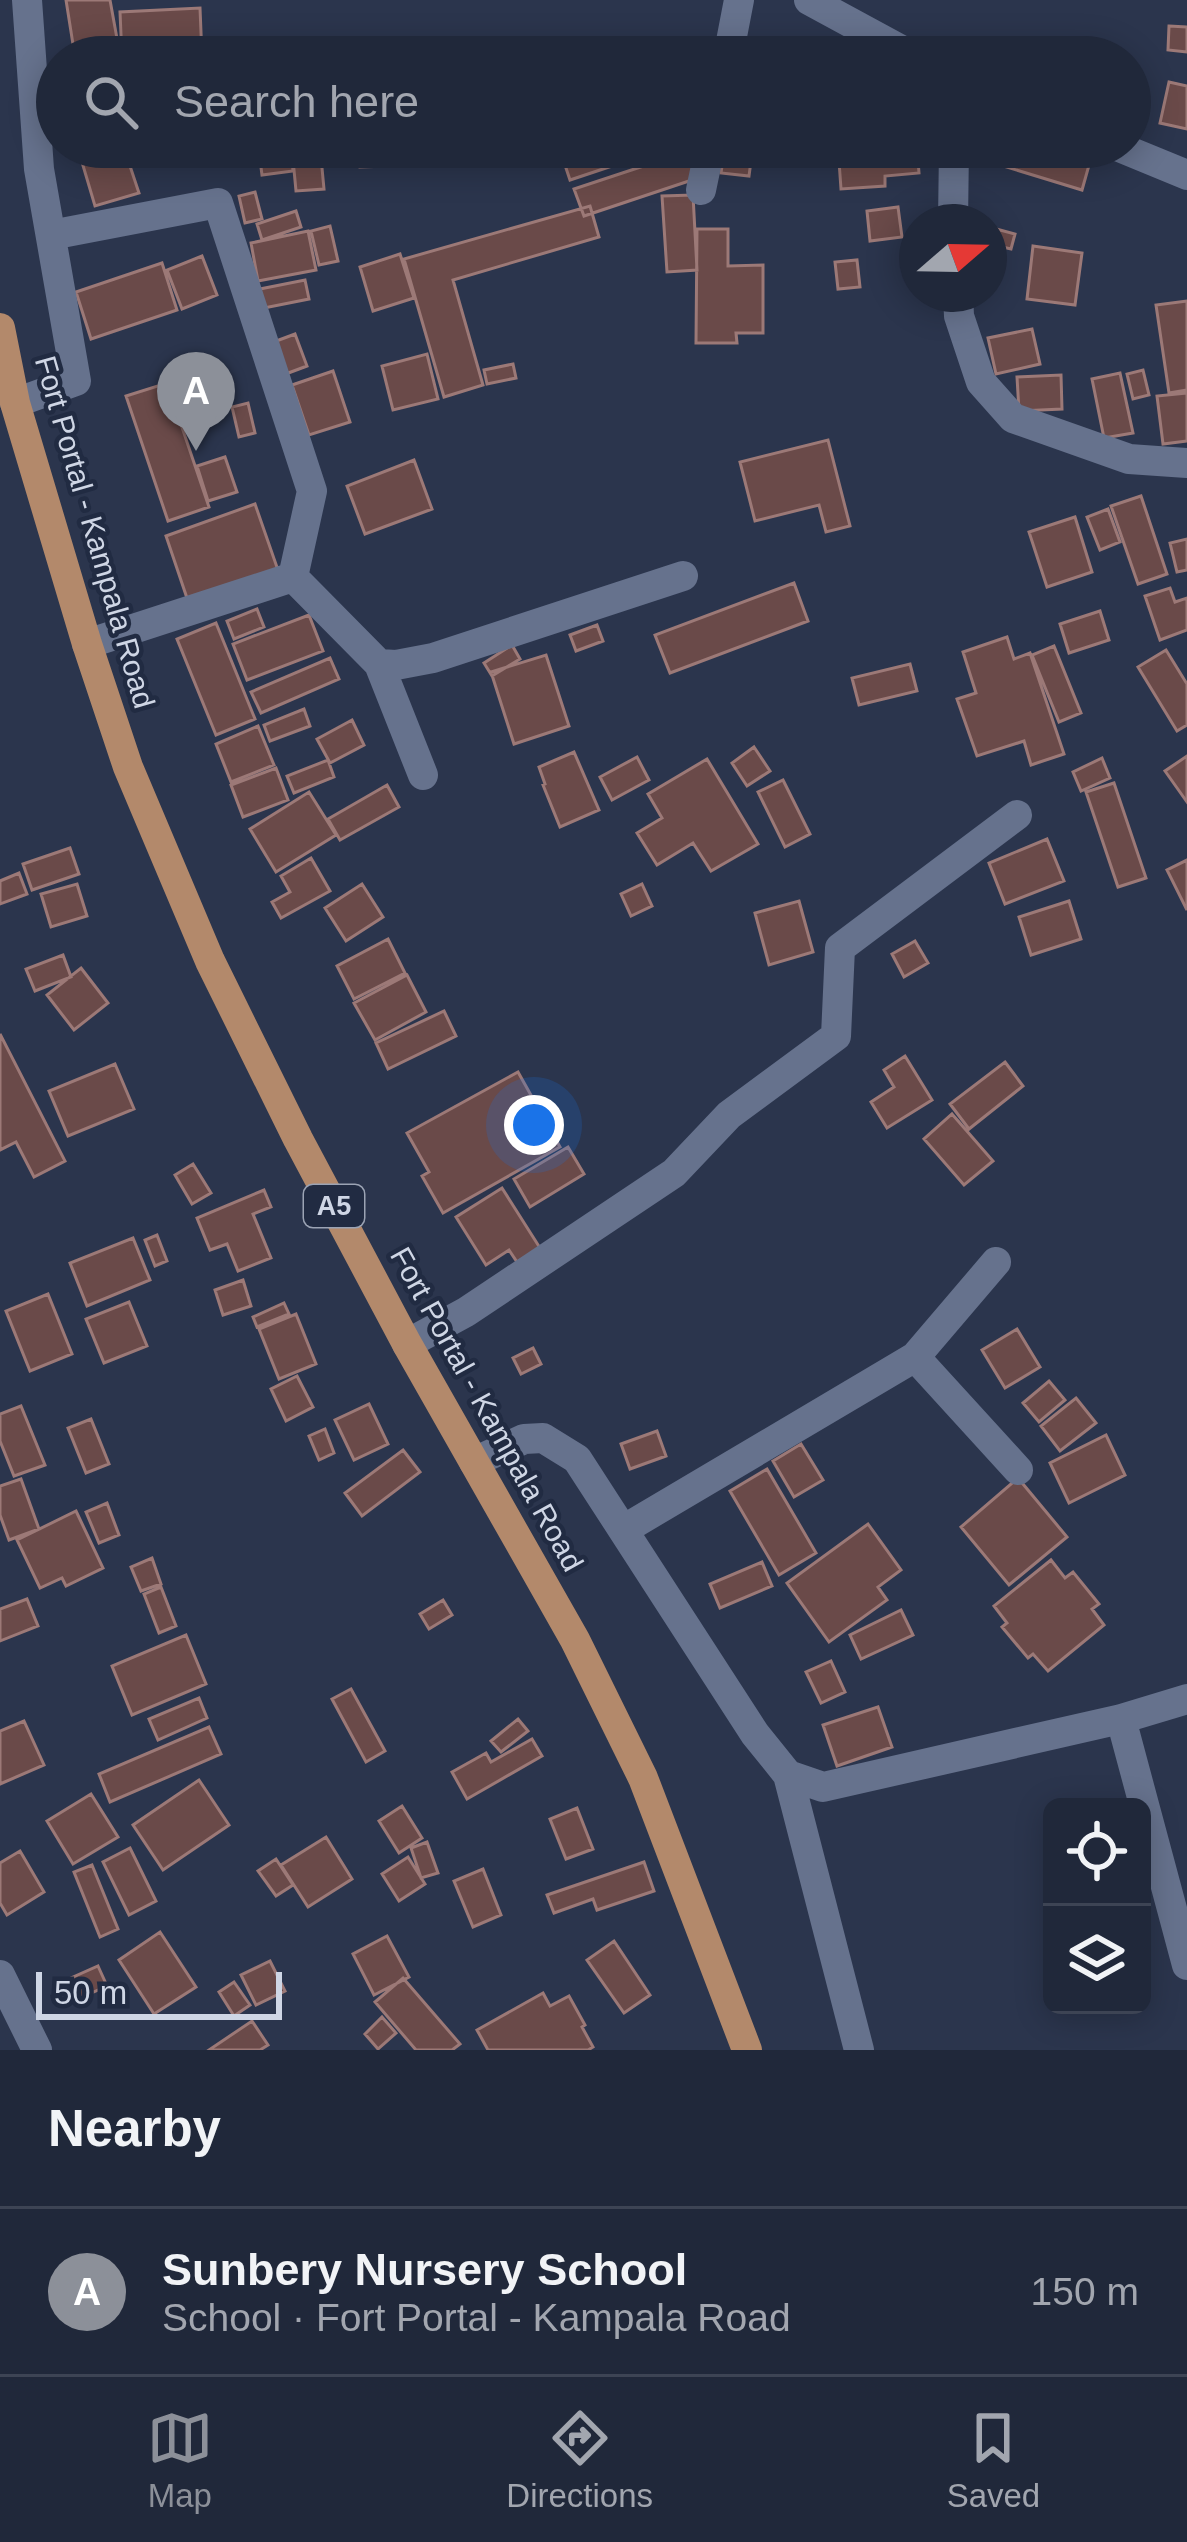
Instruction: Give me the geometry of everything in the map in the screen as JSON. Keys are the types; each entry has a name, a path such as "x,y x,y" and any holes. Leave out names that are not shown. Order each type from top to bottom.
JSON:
{"main road":[{"name":"Fort Portal - Kampala Road","path":"0,328 15,403 87,644 128,767 210,961 407,1344 575,1640 643,1778 747,2050"}],"street":[{"path":"27,0 36,127"},
{"path":"732,36 739,0"},
{"path":"809,0 875,36"},
{"path":"1151,160 1187,175"},
{"path":"15,403 76,381 39,168"},
{"path":"701,190 706,168"},
{"path":"953,204 954,168"},
{"path":"51,235 218,203 312,491 293,577"},
{"path":"959,312 981,382 1013,418 1129,459 1187,463"},
{"path":"379,664 433,658 682,576"},
{"path":"87,644 293,577"},
{"path":"293,577 379,664 423,775"},
{"path":"407,1344 466,1312 674,1173 729,1115 836,1036 840,948 1017,815"},
{"path":"623,1530 915,1357 996,1262"},
{"path":"915,1357 1018,1470"},
{"path":"474,1462 524,1439 543,1438 578,1459 755,1734 788,1774 859,2050"},
{"path":"788,1774 823,1786 1187,1699"},
{"path":"1121,1718 1187,1965"},
{"path":"0,1976 37,2050"}],"building":[{"path":"66,0 110,0 117,36 72,36"},
{"path":"200,8 201,36 121,36 120,12"},
{"path":"1169,26 1187,27 1187,52 1168,50"},
{"path":"1169,82 1187,86 1187,129 1160,123"},
{"path":"84,168 131,168 139,193 95,206"},
{"path":"261,168 293,168 293,171 262,175"},
{"path":"294,168 322,168 324,189 296,191"},
{"path":"566,168 606,168 570,180"},
{"path":"638,168 698,168 701,177 584,216 574,189"},
{"path":"722,168 750,168 749,176 721,173"},
{"path":"840,168 919,168 919,173 885,176 885,186 841,189"},
{"path":"1010,168 1088,168 1082,190"},
{"path":"255,192 262,219 245,223 239,196"},
{"path":"693,195 697,270 667,272 662,196"},
{"path":"590,206 599,237 453,280 483,385 444,397 404,259"},
{"path":"898,207 899,237 870,241 867,211"},
{"path":"296,211 301,227 262,240 257,224"},
{"path":"330,226 338,261 319,265 311,231"},
{"path":"697,229 728,229 728,266 763,265 763,333 736,333 737,343 696,343"},
{"path":"308,231 316,270 258,281 251,243"},
{"path":"1007,232 1015,234 1011,249 1007,248"},
{"path":"1033,246 1082,253 1075,305 1027,299"},
{"path":"400,254 414,298 373,311 360,267"},
{"path":"202,256 217,295 182,309 167,270"},
{"path":"857,260 860,287 838,289 835,262"},
{"path":"162,263 177,310 91,339 76,292"},
{"path":"305,280 309,299 264,308 260,289"},
{"path":"1187,301 1187,390 1169,393 1156,305"},
{"path":"1032,329 1040,364 996,374 988,338"},
{"path":"295,334 307,366 283,375 271,343"},
{"path":"427,354 438,399 393,410 382,366"},
{"path":"513,364 516,378 487,384 484,370"},
{"path":"1143,370 1149,395 1133,399 1127,374"},
{"path":"333,371 350,422 309,435 292,385"},
{"path":"1120,373 1133,433 1104,438 1092,379"},
{"path":"1061,375 1062,409 1019,411 1017,377"},
{"path":"167,383 209,507 168,521 126,396"},
{"path":"1187,393 1187,441 1163,444 1157,396"},
{"path":"248,403 255,433 239,437 232,407"},
{"path":"828,440 850,526 826,532 819,505 755,521 740,462"},
{"path":"225,457 237,492 208,501 197,466"},
{"path":"414,460 432,509 365,534 347,486"},
{"path":"1141,496 1167,574 1138,584 1111,506"},
{"path":"255,504 279,573 189,604 166,536"},
{"path":"1108,509 1120,542 1100,550 1087,517"},
{"path":"1075,517 1092,572 1047,587 1029,532"},
{"path":"1187,539 1187,570 1177,572 1170,543"},
{"path":"794,583 808,621 670,673 655,635"},
{"path":"1170,588 1175,602 1187,598 1187,630 1160,640 1145,596"},
{"path":"257,609 264,627 234,639 227,621"},
{"path":"1100,611 1109,640 1069,653 1060,624"},
{"path":"309,615 323,651 247,680 233,644"},
{"path":"216,623 255,719 216,735 177,639"},
{"path":"597,625 603,641 576,651 570,635"},
{"path":"1007,637 1014,659 1030,653 1064,754 1031,765 1024,741 977,756 957,699 976,693 963,652"},
{"path":"512,645 520,659 492,676 484,663"},
{"path":"1054,646 1081,713 1059,722 1032,655"},
{"path":"1166,650 1187,684 1187,725 1177,731 1138,667"},
{"path":"546,655 569,726 514,744 491,672"},
{"path":"330,658 339,679 261,713 251,692"},
{"path":"910,664 917,691 859,705 852,678"},
{"path":"304,709 310,726 270,741 264,725"},
{"path":"352,720 364,745 330,763 317,739"},
{"path":"258,726 274,765 231,782 216,744"},
{"path":"754,747 770,771 747,786 732,763"},
{"path":"574,752 599,810 560,827 539,767"},
{"path":"1187,756 1187,802 1165,771"},
{"path":"637,757 649,780 612,800 600,777"},
{"path":"1102,758 1110,778 1081,791 1073,772"},
{"path":"707,759 758,844 711,871 693,843 657,865 637,833 662,818 648,794"},
{"path":"328,760 334,777 294,793 287,776"},
{"path":"276,768 288,800 243,817 231,785"},
{"path":"783,780 810,834 785,847 758,792"},
{"path":"1114,783 1146,878 1118,887 1086,792"},
{"path":"387,785 399,807 340,840 328,819"},
{"path":"309,792 336,835 276,872 250,829"},
{"path":"1047,839 1064,881 1005,904 989,863"},
{"path":"70,848 79,874 32,890 23,864"},
{"path":"311,858 330,891 281,918 272,902 290,892 281,876"},
{"path":"1187,860 1187,910 1167,870"},
{"path":"19,873 27,894 0,904 0,881"},
{"path":"77,884 87,916 51,927 41,894"},
{"path":"362,884 383,917 346,941 325,908"},
{"path":"642,884 652,906 631,916 621,894"},
{"path":"799,901 813,952 769,965 755,913"},
{"path":"1069,901 1081,939 1031,955 1019,917"},
{"path":"388,939 405,973 354,999 337,966"},
{"path":"915,941 928,963 904,977 892,954"},
{"path":"63,955 71,977 35,991 26,969"},
{"path":"81,968 108,1003 74,1030 47,995"},
{"path":"407,975 426,1012 375,1040 354,1003"},
{"path":"444,1011 456,1036 388,1069 376,1043"},
{"path":"0,1034 65,1161 34,1177 16,1142 0,1150"},
{"path":"905,1056 932,1100 887,1128 871,1102 894,1087 884,1070"},
{"path":"1005,1062 1023,1086 969,1129 950,1104"},
{"path":"115,1064 134,1109 68,1136 49,1091"},
{"path":"518,1072 560,1147 443,1213 422,1176 429,1172 407,1133"},
{"path":"952,1114 993,1161 964,1185 924,1139"},
{"path":"568,1147 584,1174 530,1207 514,1179"},
{"path":"193,1164 211,1193 192,1204 175,1175"},
{"path":"502,1188 540,1248 517,1262 509,1250 486,1265 456,1217"},
{"path":"264,1190 271,1207 253,1214 271,1258 238,1271 227,1244 210,1250 197,1218"},
{"path":"157,1235 167,1261 155,1266 145,1240"},
{"path":"133,1238 150,1280 87,1306 70,1263"},
{"path":"243,1280 251,1306 223,1315 215,1290"},
{"path":"48,1294 72,1354 30,1371 6,1311"},
{"path":"129,1302 147,1346 104,1363 86,1319"},
{"path":"284,1303 289,1314 257,1327 253,1317"},
{"path":"296,1314 316,1364 279,1379 259,1329"},
{"path":"1017,1329 1040,1367 1005,1388 982,1350"},
{"path":"533,1348 541,1364 521,1374 513,1358"},
{"path":"297,1376 313,1407 286,1421 271,1389"},
{"path":"1049,1381 1065,1400 1039,1422 1023,1403"},
{"path":"1076,1398 1096,1423 1060,1451 1041,1426"},
{"path":"369,1404 388,1444 354,1460 335,1420"},
{"path":"21,1406 45,1465 14,1476 0,1441 0,1414"},
{"path":"91,1419 109,1464 86,1473 68,1428"},
{"path":"325,1429 334,1453 319,1460 309,1436"},
{"path":"657,1431 666,1456 630,1469 621,1444"},
{"path":"1106,1435 1125,1475 1069,1503 1050,1463"},
{"path":"801,1444 823,1480 794,1497 773,1461"},
{"path":"403,1450 420,1472 362,1516 345,1493"},
{"path":"767,1469 816,1553 779,1575 730,1491"},
{"path":"1018,1478 1067,1537 1009,1585 961,1527"},
{"path":"21,1479 39,1529 9,1540 0,1515 0,1486"},
{"path":"107,1503 119,1535 99,1543 86,1512"},
{"path":"76,1511 103,1568 66,1586 62,1578 40,1588 17,1540"},
{"path":"868,1524 901,1570 878,1587 887,1600 829,1642 787,1583"},
{"path":"152,1558 161,1584 141,1591 131,1567"},
{"path":"1051,1560 1065,1578 1073,1572 1099,1604 1092,1609 1104,1625 1048,1671 1033,1654 1028,1658 1002,1627 1007,1623 994,1606"},
{"path":"762,1562 772,1586 720,1608 710,1584"},
{"path":"161,1587 176,1626 159,1633 144,1594"},
{"path":"27,1599 38,1626 0,1641 0,1609"},
{"path":"443,1600 452,1615 429,1629 420,1614"},
{"path":"901,1610 913,1635 861,1659 850,1635"},
{"path":"186,1635 206,1684 132,1715 112,1666"},
{"path":"831,1661 845,1692 821,1703 806,1672"},
{"path":"351,1689 385,1751 366,1762 332,1699"},
{"path":"199,1698 207,1718 158,1740 149,1719"},
{"path":"878,1707 892,1747 837,1766 823,1725"},
{"path":"518,1719 528,1731 501,1752 491,1741"},
{"path":"24,1721 44,1765 0,1784 0,1731"},
{"path":"209,1727 221,1754 110,1802 99,1774"},
{"path":"532,1739 542,1756 467,1799 452,1772 486,1753 491,1762"},
{"path":"199,1780 229,1825 163,1870 133,1825"},
{"path":"91,1794 118,1837 73,1864 47,1821"},
{"path":"402,1806 422,1838 399,1853 379,1821"},
{"path":"577,1808 593,1849 566,1859 550,1819"},
{"path":"326,1837 352,1879 308,1907 281,1865"},
{"path":"427,1842 438,1873 421,1878 411,1848"},
{"path":"130,1848 156,1901 129,1915 103,1862"},
{"path":"20,1851 44,1892 7,1915 0,1903 0,1863"},
{"path":"408,1857 425,1884 399,1901 382,1874"},
{"path":"276,1859 293,1885 276,1896 258,1871"},
{"path":"644,1862 654,1891 597,1910 593,1899 554,1913 547,1895"},
{"path":"92,1865 118,1929 100,1937 74,1872"},
{"path":"483,1869 501,1915 473,1927 454,1881"},
{"path":"160,1932 196,1987 154,2014 119,1960"},
{"path":"387,1936 409,1977 374,1995 353,1954"},
{"path":"614,1941 650,1995 624,2013 587,1960"},
{"path":"270,1961 285,1991 256,2005 241,1975"},
{"path":"98,1966 107,1986 80,1998 71,1978"},
{"path":"403,1978 460,2044 452,2050 416,2050 375,2002"},
{"path":"234,1982 250,2005 234,2016 219,1992"},
{"path":"543,1993 550,2006 569,1996 593,2047 488,2050 477,2030"},
{"path":"382,2017 396,2033 378,2049 365,2034"},
{"path":"252,2021 268,2045 260,2050 209,2050"}],"place":[{"name":"Sunbery Nursery School","path":"196,451"}]}
